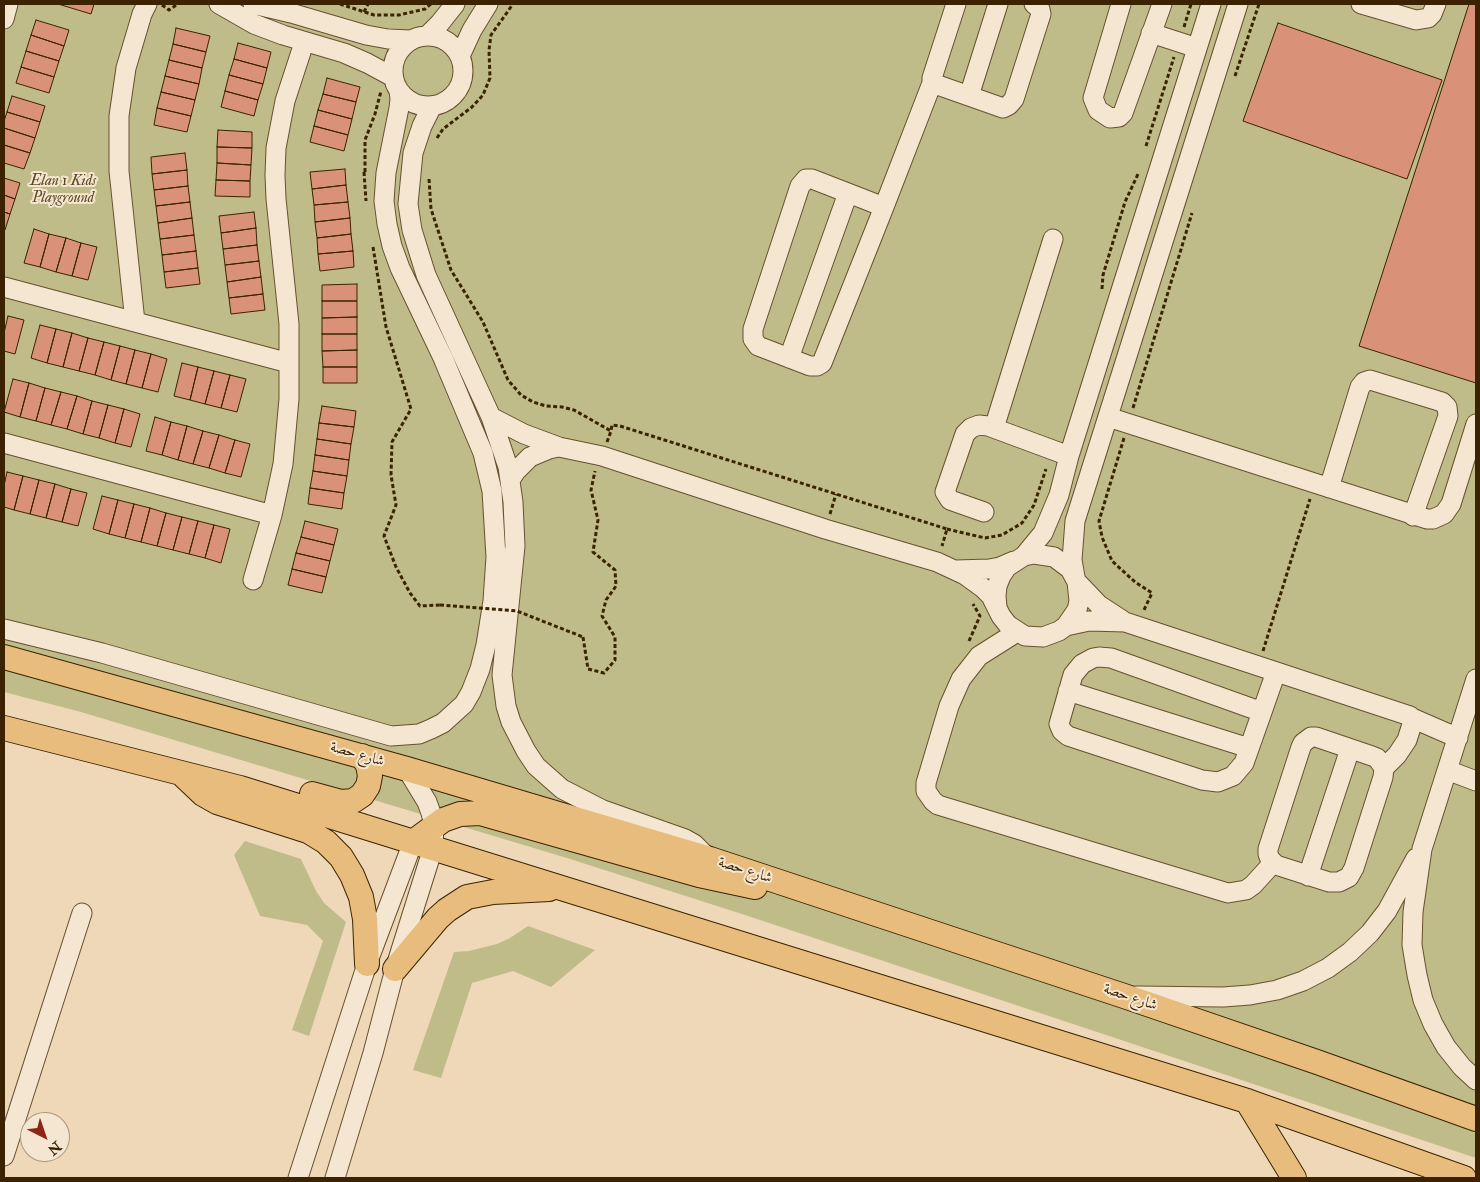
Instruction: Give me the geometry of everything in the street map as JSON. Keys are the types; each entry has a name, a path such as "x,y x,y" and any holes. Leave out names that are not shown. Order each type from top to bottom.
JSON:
{"main road":[{"name":"شارع حصة","path":"4,657 362,756 710,859 1124,996 1476,1119"},
{"path":"4,728 427,838 563,888 1247,1101 1464,1178"},
{"path":"240,788 266,782 341,802 353,802 362,795 369,781 370,770 362,756"},
{"path":"181,773 191,784 216,802 308,832 326,842 341,857 352,875 361,898 366,919 367,964"},
{"path":"427,838 443,820 460,814 480,813 707,878 752,887 807,891"},
{"path":"395,969 438,918 467,897 493,892 563,888"},
{"path":"1247,1101 1294,1178"}],"street":[{"path":"4,19 8,4"},
{"path":"135,322 119,171 118,134 126,68 142,14 147,4"},
{"path":"219,4 254,24 283,35 309,49 344,53 368,63 410,101 424,106 442,103 452,97 459,88 463,78 460,56 456,49 444,39 377,37 253,4"},
{"path":"4,629 102,653 391,736 419,734 431,729 454,714 464,704 471,692 480,668 486,645 493,601 496,550 492,491 483,453 472,426 400,268 392,246 384,201 386,173 400,99 390,84 396,55 402,46 419,38 440,23 455,4"},
{"path":"460,56 472,30 488,4"},
{"path":"884,207 812,179 806,179 800,186 753,329 753,340 758,346 810,366 822,363 884,207 932,83 956,4"},
{"path":"969,96 998,4"},
{"path":"932,83 1003,108 1009,106 1014,99 1042,14 1040,9 1034,4"},
{"path":"1121,4 1093,98 1098,110 1110,118 1119,117 1124,113 1162,4"},
{"path":"1211,4 1061,453 1059,495 1048,526 1038,541 1007,567 1001,576 996,596 999,611 973,650 969,667 955,692 926,783 926,792 933,802 938,805 1228,892 1246,890 1253,885 1273,862"},
{"path":"1066,626 1077,610 1079,601 1072,560 1075,521 1238,4"},
{"path":"1361,4 1416,20 1428,18 1436,4"},
{"path":"283,35 291,13"},
{"path":"253,580 272,515 283,464 289,399 289,324 276,199 276,148 283,109 291,80 325,23"},
{"path":"1152,33 1197,48"},
{"path":"432,106 422,126 413,153 408,204 412,230 426,275 491,417 503,449 510,480 515,546 502,675 506,706 518,737 536,766 562,789 603,810 685,838 702,850 710,859"},
{"path":"789,358 848,193"},
{"path":"994,428 1053,239"},
{"path":"4,287 289,363"},
{"path":"1329,488 1360,387 1364,382 1370,380 1442,402 1447,406 1448,416 1413,516"},
{"path":"491,417 524,434 559,447 602,456 937,562 955,570 983,588 991,596 1008,625 1025,636 1043,637 1051,635 1066,626 1089,621 1130,624"},
{"path":"1108,417 1427,519 1433,519 1444,514 1448,509 1476,424"},
{"path":"984,512 950,500 946,492 968,431 979,425 994,428 1061,453"},
{"path":"4,443 272,515"},
{"path":"510,480 530,457 559,447"},
{"path":"955,570 989,569 1000,567 1020,558 1044,555 1054,557 1070,569 1076,580 1099,605 1130,624 1407,714 1458,738"},
{"path":"973,650 1017,632"},
{"path":"1262,712 1104,657 1093,658 1082,664 1073,675 1059,720 1060,728 1065,734 1202,780 1218,782 1233,776 1244,763 1262,712 1267,669"},
{"path":"1476,679 1422,849 1413,912 1412,945 1423,1000 1433,1024 1446,1046 1462,1067 1476,1080"},
{"path":"1068,691 1249,748"},
{"path":"1384,768 1398,756 1403,748 1413,724 1412,718"},
{"path":"1311,737 1316,737 1350,749 1377,758 1384,768 1383,777 1352,873 1344,880 1334,883 1276,865 1270,859 1268,849 1303,743 1311,737"},
{"path":"1308,876 1350,749"},
{"path":"335,1178 373,1053 427,838 427,802 407,769"},
{"path":"1447,770 1476,781"},
{"path":"298,1178 367,964 427,838"},
{"path":"1124,996 1223,997 1250,995 1277,990 1303,981 1328,968 1350,952 1370,933 1387,911 1422,849"},
{"path":"4,1156 82,913"}],"path":[{"path":"159,4 169,10 178,4"},
{"path":"340,4 351,5 374,15 399,15 425,9 431,4"},
{"path":"364,12 368,4"},
{"path":"433,145 443,129 472,107 483,95 490,78 489,50 491,35 513,4"},
{"path":"1145,152 1157,108 1191,4"},
{"path":"1232,84 1259,4"},
{"path":"367,210 364,191 365,140 381,92 390,84"},
{"path":"1102,291 1104,275 1125,202 1140,170"},
{"path":"364,172 386,173"},
{"path":"429,175 431,209 451,270 483,322 508,380 521,395 533,402 574,410 611,430"},
{"path":"1130,624 1152,592 1135,582 1112,562 1102,537 1099,521 1195,205"},
{"path":"372,240 386,327 412,409 392,442 391,475 396,505 384,536 396,567 410,594 420,606 440,605 517,612 582,637 588,669 604,673 615,660 615,637 602,616 606,600 616,586 615,570 593,552 598,520 591,490 596,468 612,425 947,529 985,538 1002,535 1022,523 1034,505 1061,453"},
{"path":"1267,669 1310,500 1308,488 1301,479"},
{"path":"937,562 947,529"},
{"path":"970,600 980,616 973,650"}],"green space":[{"name":"Elan 1 Kids Playground","path":"4,4 1476,4 1476,1158 742,914 567,858 81,712 4,692"},
{"path":"245,841 301,859 316,891 324,903 346,922 309,1036 292,1030 323,941 307,925 260,916 234,855"},
{"path":"528,926 595,950 551,987 513,971 472,983 441,1078 413,1070 454,952 469,951 497,944"}],"building":[{"path":"58,4 94,4 91,14"},
{"path":"1469,4 1476,4 1476,383 1359,346"},
{"path":"36,20 69,30 64,46 31,35"},
{"path":"1278,23 1442,80 1407,179 1243,121"},
{"path":"176,28 210,36 206,52 173,44"},
{"path":"31,35 64,46 59,61 26,51"},
{"path":"238,43 271,52 267,68 234,59"},
{"path":"173,44 206,52 202,68 169,60"},
{"path":"26,51 59,61 54,77 21,67"},
{"path":"234,59 267,68 263,84 229,75"},
{"path":"169,60 202,68 199,84 165,76"},
{"path":"21,67 54,77 49,93 16,83"},
{"path":"229,75 263,84 258,100 225,91"},
{"path":"165,76 199,84 195,100 161,92"},
{"path":"327,78 360,87 356,102 323,94"},
{"path":"225,91 258,100 254,116 221,107"},
{"path":"161,92 195,100 191,116 157,108"},
{"path":"323,94 356,102 352,119 318,110"},
{"path":"12,96 45,106 40,122 7,112"},
{"path":"157,108 191,116 187,132 154,125"},
{"path":"318,110 352,119 348,135 314,126"},
{"path":"7,112 40,122 35,138 4,128"},
{"path":"314,126 348,135 344,151 310,142"},
{"path":"4,128 35,138 30,153 4,145"},
{"path":"218,130 252,132 252,148 217,147"},
{"path":"4,145 30,153 24,169 4,163"},
{"path":"217,147 252,148 251,165 217,163"},
{"path":"185,153 187,170 152,174 151,157"},
{"path":"217,163 251,165 250,181 216,180"},
{"path":"345,169 346,185 312,189 310,172"},
{"path":"187,170 188,186 154,190 152,174"},
{"path":"4,178 20,183 15,199 4,195"},
{"path":"216,180 250,181 250,197 215,196"},
{"path":"346,185 348,202 314,205 312,189"},
{"path":"188,186 190,202 156,206 154,190"},
{"path":"4,195 15,199 10,214 4,212"},
{"path":"190,202 192,218 158,223 156,206"},
{"path":"348,202 350,218 315,222 314,205"},
{"path":"4,212 10,214 5,230 4,230"},
{"path":"254,212 256,228 221,233 219,216"},
{"path":"192,218 194,235 160,239 158,223"},
{"path":"350,218 351,234 317,238 315,222"},
{"path":"256,228 257,245 223,249 221,233"},
{"path":"34,229 49,234 40,267 24,263"},
{"path":"49,234 66,238 56,272 40,267"},
{"path":"351,234 353,251 318,254 317,238"},
{"path":"194,235 196,251 162,255 160,239"},
{"path":"66,238 81,243 72,276 56,272"},
{"path":"81,243 97,247 88,280 72,276"},
{"path":"257,245 259,261 225,265 223,249"},
{"path":"196,251 198,268 164,272 162,255"},
{"path":"353,251 354,267 320,271 318,254"},
{"path":"259,261 261,277 227,282 225,265"},
{"path":"198,268 200,284 166,288 164,272"},
{"path":"261,277 263,294 229,298 227,282"},
{"path":"357,284 357,301 322,301 322,285"},
{"path":"263,294 265,310 231,314 229,298"},
{"path":"322,301 357,301 357,317 322,318"},
{"path":"8,316 24,320 15,354 4,351 4,333"},
{"path":"357,317 357,334 322,334 322,318"},
{"path":"40,325 56,329 47,363 31,358"},
{"path":"56,329 72,333 63,367 47,363"},
{"path":"72,333 88,338 79,371 63,367"},
{"path":"322,334 357,334 357,350 322,351"},
{"path":"88,338 104,342 95,375 79,371"},
{"path":"104,342 120,346 111,380 95,375"},
{"path":"120,346 135,350 126,384 111,380"},
{"path":"135,350 151,354 142,388 126,384"},
{"path":"357,350 357,367 323,367 322,351"},
{"path":"151,354 167,359 158,392 142,388"},
{"path":"182,363 198,367 190,400 174,396"},
{"path":"198,367 214,371 205,404 190,400"},
{"path":"323,367 357,367 357,383 323,383"},
{"path":"214,371 230,375 221,408 205,404"},
{"path":"230,375 246,379 237,412 221,408"},
{"path":"13,379 29,383 20,417 4,412"},
{"path":"29,383 45,388 36,421 20,417"},
{"path":"45,388 61,392 51,425 36,421"},
{"path":"61,392 77,396 67,429 51,425"},
{"path":"77,396 92,401 83,434 67,429"},
{"path":"92,401 108,405 99,438 83,434"},
{"path":"108,405 124,409 115,443 99,438"},
{"path":"322,406 356,411 354,427 319,423"},
{"path":"124,409 140,414 131,447 115,443"},
{"path":"155,417 171,422 162,455 146,451"},
{"path":"171,422 187,426 178,460 162,455"},
{"path":"319,423 354,427 351,444 317,439"},
{"path":"187,426 203,431 193,464 178,460"},
{"path":"203,431 219,435 209,468 193,464"},
{"path":"219,435 235,440 225,473 209,468"},
{"path":"317,439 351,444 349,460 315,455"},
{"path":"235,440 250,444 241,477 225,473"},
{"path":"315,455 349,460 347,476 313,471"},
{"path":"313,471 347,476 344,493 310,488"},
{"path":"7,472 23,476 14,510 4,507 4,486"},
{"path":"23,476 39,480 30,514 14,510"},
{"path":"39,480 55,484 46,518 30,514"},
{"path":"55,484 71,489 62,522 46,518"},
{"path":"310,488 344,493 342,509 308,504"},
{"path":"71,489 87,493 78,526 62,522"},
{"path":"102,496 118,500 109,534 93,529"},
{"path":"118,500 134,504 125,538 109,534"},
{"path":"134,504 150,508 141,542 125,538"},
{"path":"150,508 166,513 157,546 141,542"},
{"path":"166,513 182,517 173,550 157,546"},
{"path":"182,517 198,521 189,554 173,550"},
{"path":"198,521 214,525 205,558 189,554"},
{"path":"305,521 338,529 334,545 301,537"},
{"path":"214,525 230,529 221,563 205,558"},
{"path":"301,537 334,545 330,561 296,553"},
{"path":"296,553 330,561 326,577 292,569"},
{"path":"292,569 326,577 322,593 288,585"}]}
